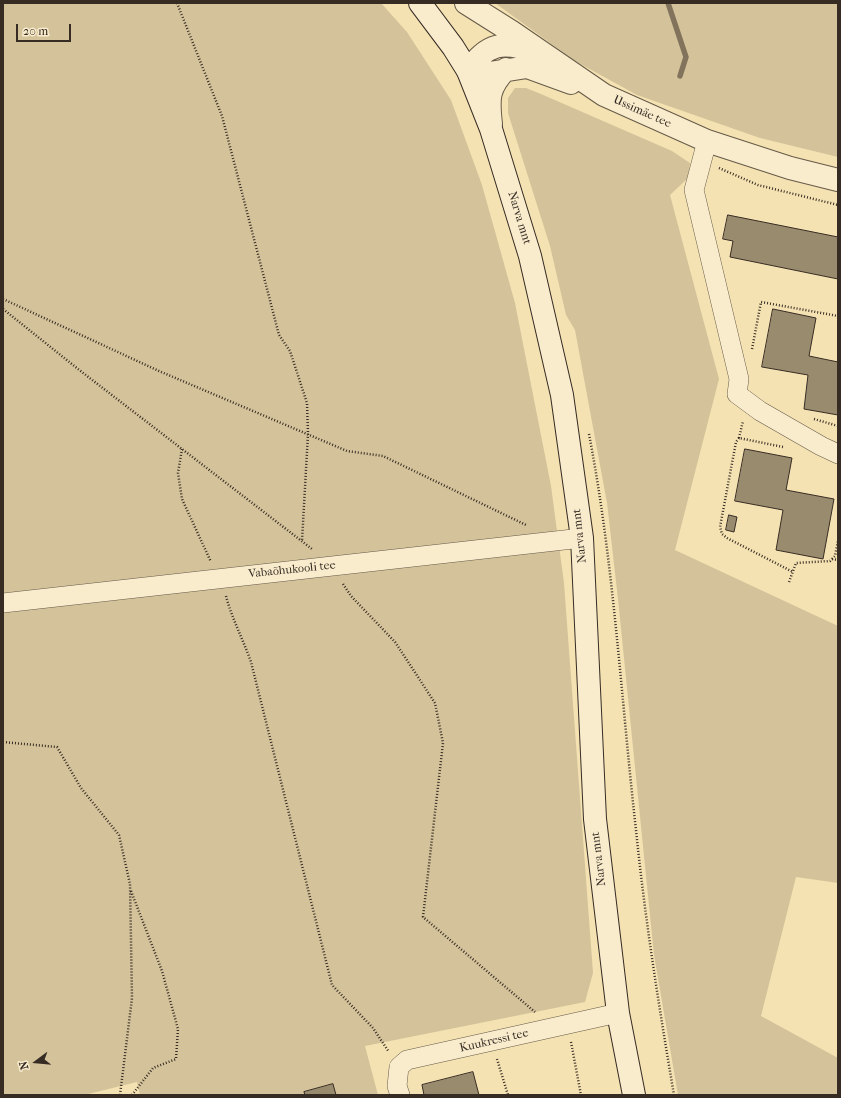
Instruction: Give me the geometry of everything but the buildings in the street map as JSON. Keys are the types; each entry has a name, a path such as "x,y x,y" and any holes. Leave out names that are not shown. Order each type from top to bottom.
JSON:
{"main road":[{"name":"Narva mnt","path":"420,3 454,47 468,71 491,130 530,256 562,395 582,538 595,819 618,1013 634,1095"},
{"name":"Ussimäe tee","path":"466,3 512,32 542,54 604,95 707,141 790,168 838,180"},
{"path":"542,54 518,46 502,45 483,53 468,71 483,74 506,69 527,67 604,95"},
{"path":"491,130 489,93 497,79 506,69"}],"street":[{"path":"707,141 694,190 738,372 739,379 737,394 766,415 838,454"},
{"name":"Vabaõhukooli tee","path":"3,603 582,538"},
{"name":"Kuukressi tee","path":"399,1067 407,1060 618,1013"},
{"path":"399,1067 397,1086 400,1095"}],"path":[{"path":"177,3 222,116 279,335 290,352 307,403 308,434 302,541"},
{"path":"3,299 159,371 348,451 383,456 523,523"},
{"path":"750,357 761,302 838,316"},
{"path":"3,309 302,541 332,566 352,596 395,642 434,703 443,743 423,917 553,1027"},
{"path":"791,448 739,438 736,442 720,526 722,534 727,538 793,572"},
{"path":"182,449 178,473 182,499 219,579 233,621 239,630 251,662 332,985 373,1028 399,1067"},
{"path":"832,559 835,556 838,540"},
{"path":"789,582 796,563 832,559 838,560"},
{"path":"3,742 58,747 81,788 119,835 130,888 162,972 178,1029 176,1059 153,1068 132,1095"},
{"path":"120,1095 132,998 130,888"},
{"path":"496,1058 508,1095"}],"shaded area":[{"path":"3,3 381,3 407,32 451,100 482,185 515,303 551,486 564,583 593,973 585,1002 365,1046 378,1095 140,1095 137,1082 84,1095 3,1095"},
{"path":"495,3 838,3 838,157 760,138 637,95 575,61"},
{"path":"515,88 526,88 541,94 672,151 690,163 688,178 670,195 719,379 675,550 838,626 838,883 796,877 761,1016 838,1058 838,1095 678,1095 654,955 607,503 575,330 566,315 550,246 508,113 508,98"}],"waterway":[{"path":"668,3 686,57 680,76"}]}
